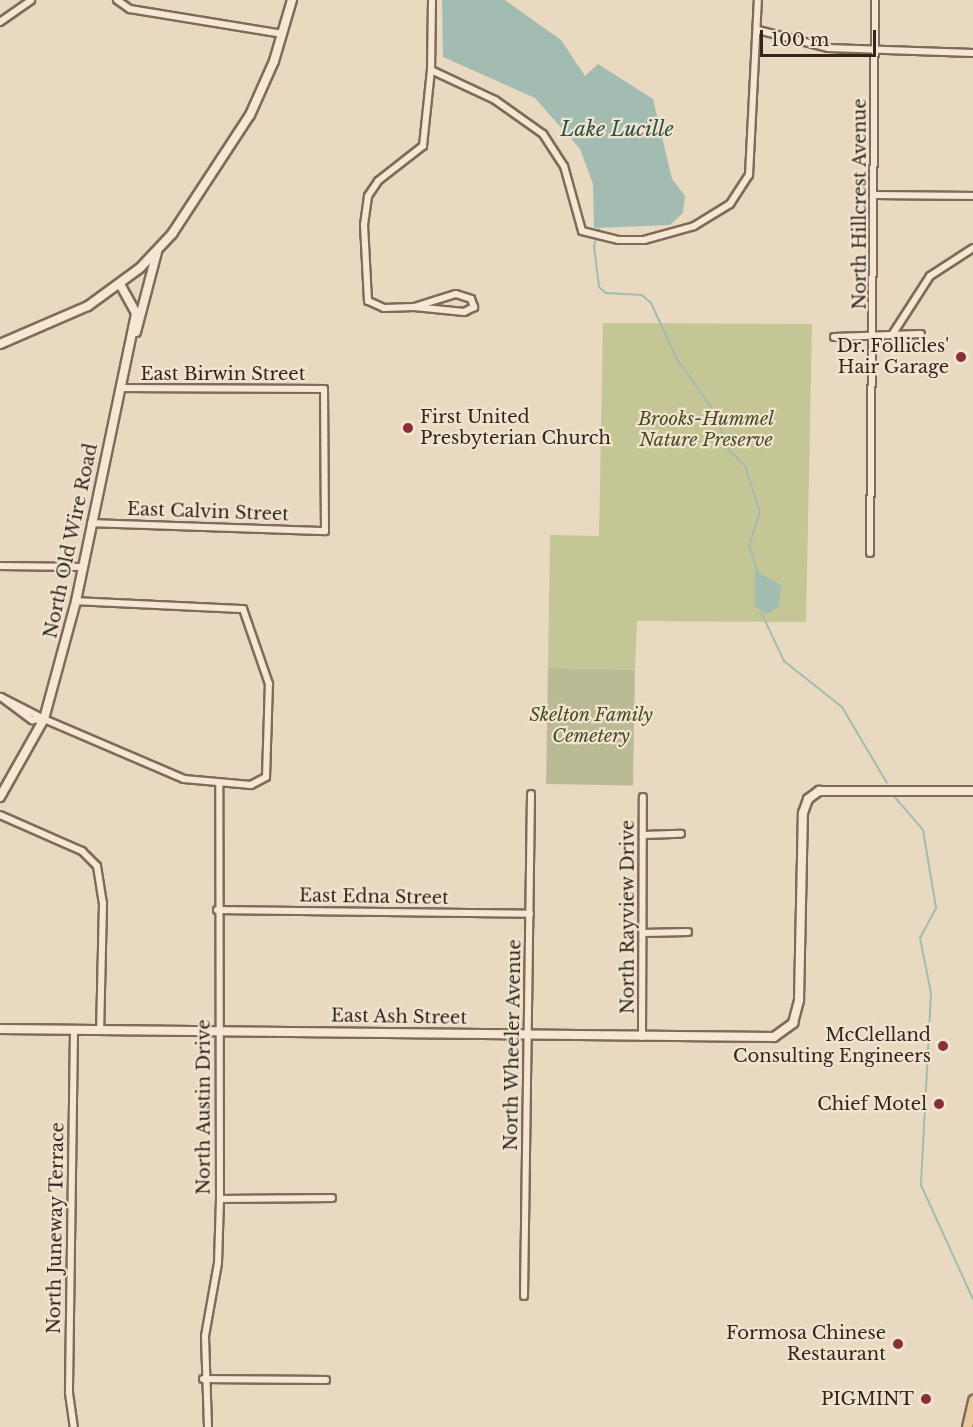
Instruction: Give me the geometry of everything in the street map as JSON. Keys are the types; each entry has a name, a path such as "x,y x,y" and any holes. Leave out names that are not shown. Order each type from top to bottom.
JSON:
{"main road":[{"path":"967,1427 973,1400"}],"street":[{"path":"0,22 31,0"},
{"path":"117,0 130,9 283,34"},
{"path":"0,344 68,317 120,284 158,251 245,123 283,34 292,0"},
{"path":"414,307 456,294 474,303 464,312 414,307 384,308 368,301 364,225 368,196 378,181 423,146 431,70 432,0"},
{"path":"431,70 495,100 543,134 564,166 577,224 593,237 644,240 694,226 730,204 749,175 758,0"},
{"name":"North Hillcrest Avenue","path":"870,553 877,195 874,0"},
{"path":"758,30 828,48 973,53"},
{"path":"877,195 973,196"},
{"path":"892,335 895,324 930,276 973,248"},
{"path":"131,341 158,251"},
{"name":"North Old Wire Road","path":"0,797 44,719 76,601 131,341 135,306 120,284"},
{"path":"834,337 921,334"},
{"name":"East Birwin Street","path":"121,388 324,389 325,531"},
{"name":"East Calvin Street","path":"91,523 325,531"},
{"path":"0,566 83,567"},
{"path":"0,697 44,719 184,779 219,784 263,782 269,684 243,609 76,601"},
{"name":"North Austin Drive","path":"208,1427 203,1379 218,1263 220,1199 217,910 219,784"},
{"name":"East Ash Street","path":"0,1029 774,1037 793,1023 801,972 803,813 808,800 819,791 973,791"},
{"name":"North Wheeler Avenue","path":"525,1296 531,794"},
{"name":"North Rayview Drive","path":"642,1037 643,797"},
{"path":"0,815 82,851 100,876 100,1031"},
{"path":"643,835 681,834"},
{"name":"East Edna Street","path":"217,910 530,914"},
{"path":"643,933 688,932"},
{"name":"North Juneway Terrace","path":"74,1030 69,1393 74,1427"},
{"path":"220,1199 332,1198"},
{"path":"203,1379 326,1380"}],"green space":[{"name":"Brooks-Hummel Nature Preserve","path":"603,323 812,324 806,622 637,621 635,669 548,668 550,535 599,536"},
{"name":"Skelton Family Cemetery","path":"548,668 635,670 633,786 546,784"}],"water":[{"name":"Lake Lucille","path":"442,0 505,0 561,40 585,76 598,64 653,99 672,179 685,196 683,213 670,225 594,228 593,184 580,149 535,98 443,57"},
{"path":"755,571 781,585 779,606 768,614 755,607"}],"waterway":[{"path":"599,229 594,246 599,287 606,293 642,295 651,303 677,359 716,414 727,448 745,466 760,512 749,545 758,573"},
{"path":"762,614 784,661 842,707 887,783"},
{"path":"893,795 923,830 936,908 920,938 931,993 921,1185 973,1299"}],"place":[{"name":"Dr. Follicles' Hair Garage","path":"961,357"},
{"name":"First United Presbyterian Church","path":"408,428"},
{"name":"McClelland Consulting Engineers","path":"943,1046"},
{"name":"Chief Motel","path":"939,1104"},
{"name":"Formosa Chinese Restaurant","path":"898,1344"},
{"name":"PIGMINT","path":"926,1399"}]}
